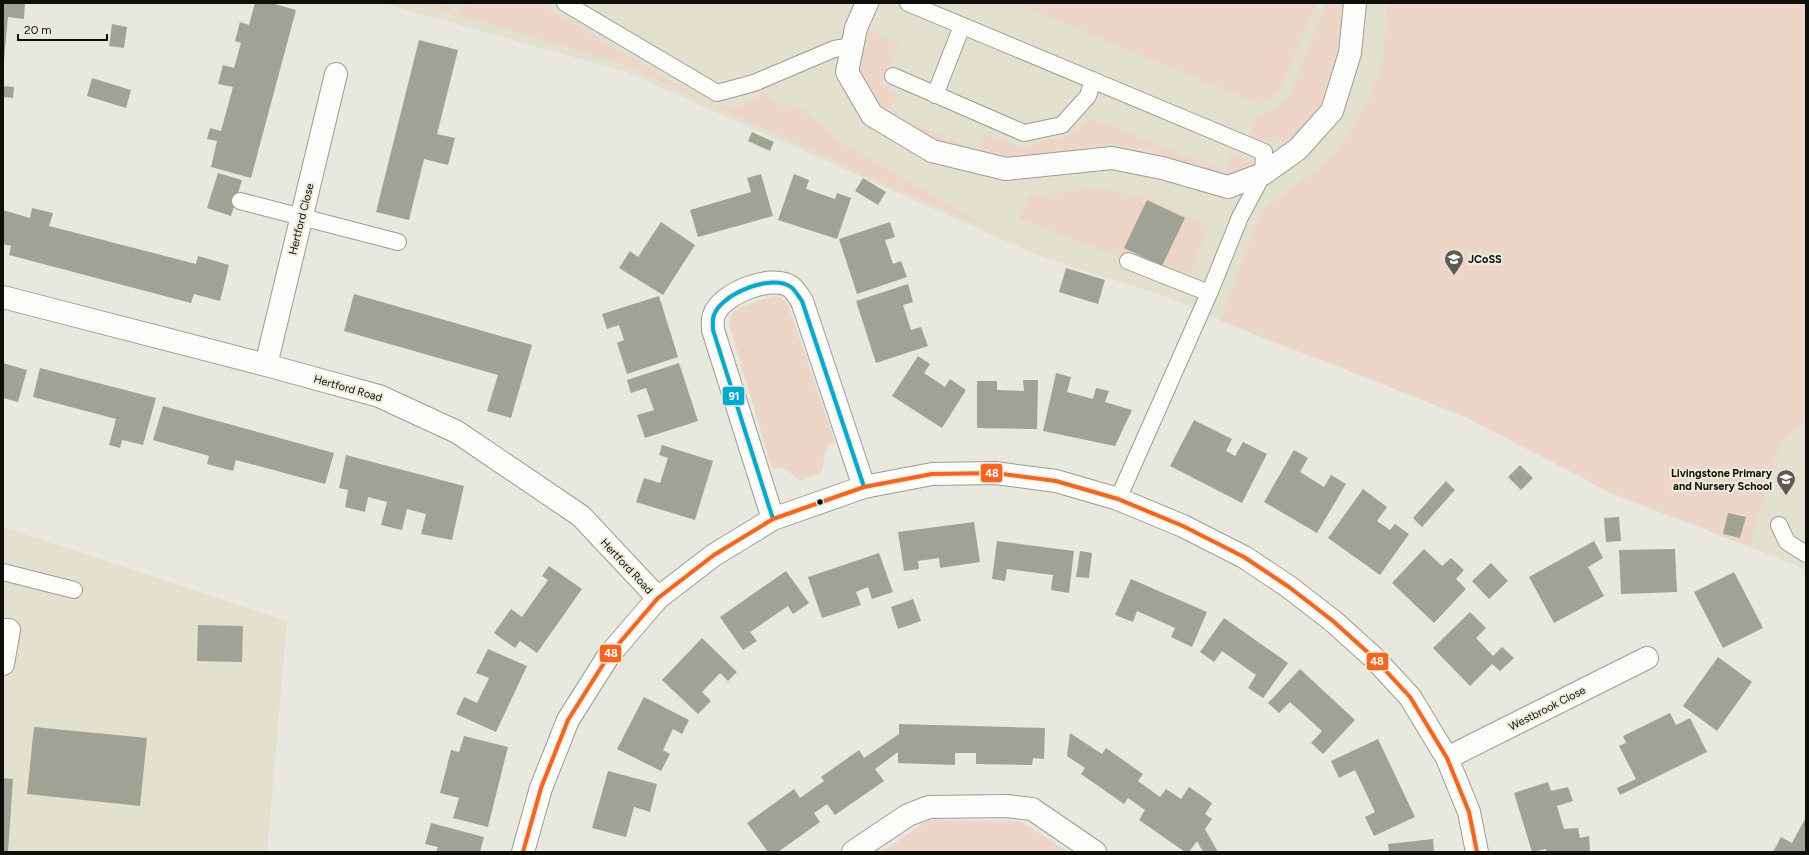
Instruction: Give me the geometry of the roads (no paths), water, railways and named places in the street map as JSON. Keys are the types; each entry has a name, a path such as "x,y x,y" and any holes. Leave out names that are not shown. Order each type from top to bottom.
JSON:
{"street":[{"path":"866,3 856,28 847,72 872,115 932,151 1006,169 1112,158 1162,168 1228,187 1263,174 1298,149 1332,111 1350,53 1355,3"},
{"name":"Hertford Close","path":"266,365 336,74"},
{"path":"773,519 713,330 714,315 723,301 749,286 772,282 791,286 802,301 864,488"},
{"name":"Hertford Road","path":"3,297 266,365 379,396 457,432 581,516 658,598"},
{"path":"523,852 541,788 568,720 610,655 658,598 714,555 773,519 864,488 932,474 995,473 1056,481 1118,499 1183,526 1244,557 1289,586 1333,621 1368,653 1404,692 1447,758 1469,812 1477,852"},
{"path":"3,630 9,630 3,664"},
{"name":"Westbrook Close","path":"1447,758 1647,658"},
{"path":"853,852 908,815 929,807 1007,806 1032,809 1096,852"}],"lane":[{"path":"565,3 717,93 754,83 834,49 852,46"},
{"path":"908,3 1264,152 1263,174 1240,217 1209,293 1118,499"},
{"path":"935,95 962,26"},
{"path":"893,76 1024,133 1062,125 1088,96 1093,80"},
{"path":"240,201 398,242"},
{"path":"1128,261 1209,293"},
{"path":"1779,525 1787,542 1806,554"},
{"path":"3,572 74,590"}],"place":[{"name":"JCoSS","path":"1454,276"},
{"name":"Livingstone Primary and Nursery School","path":"1786,496"}]}
